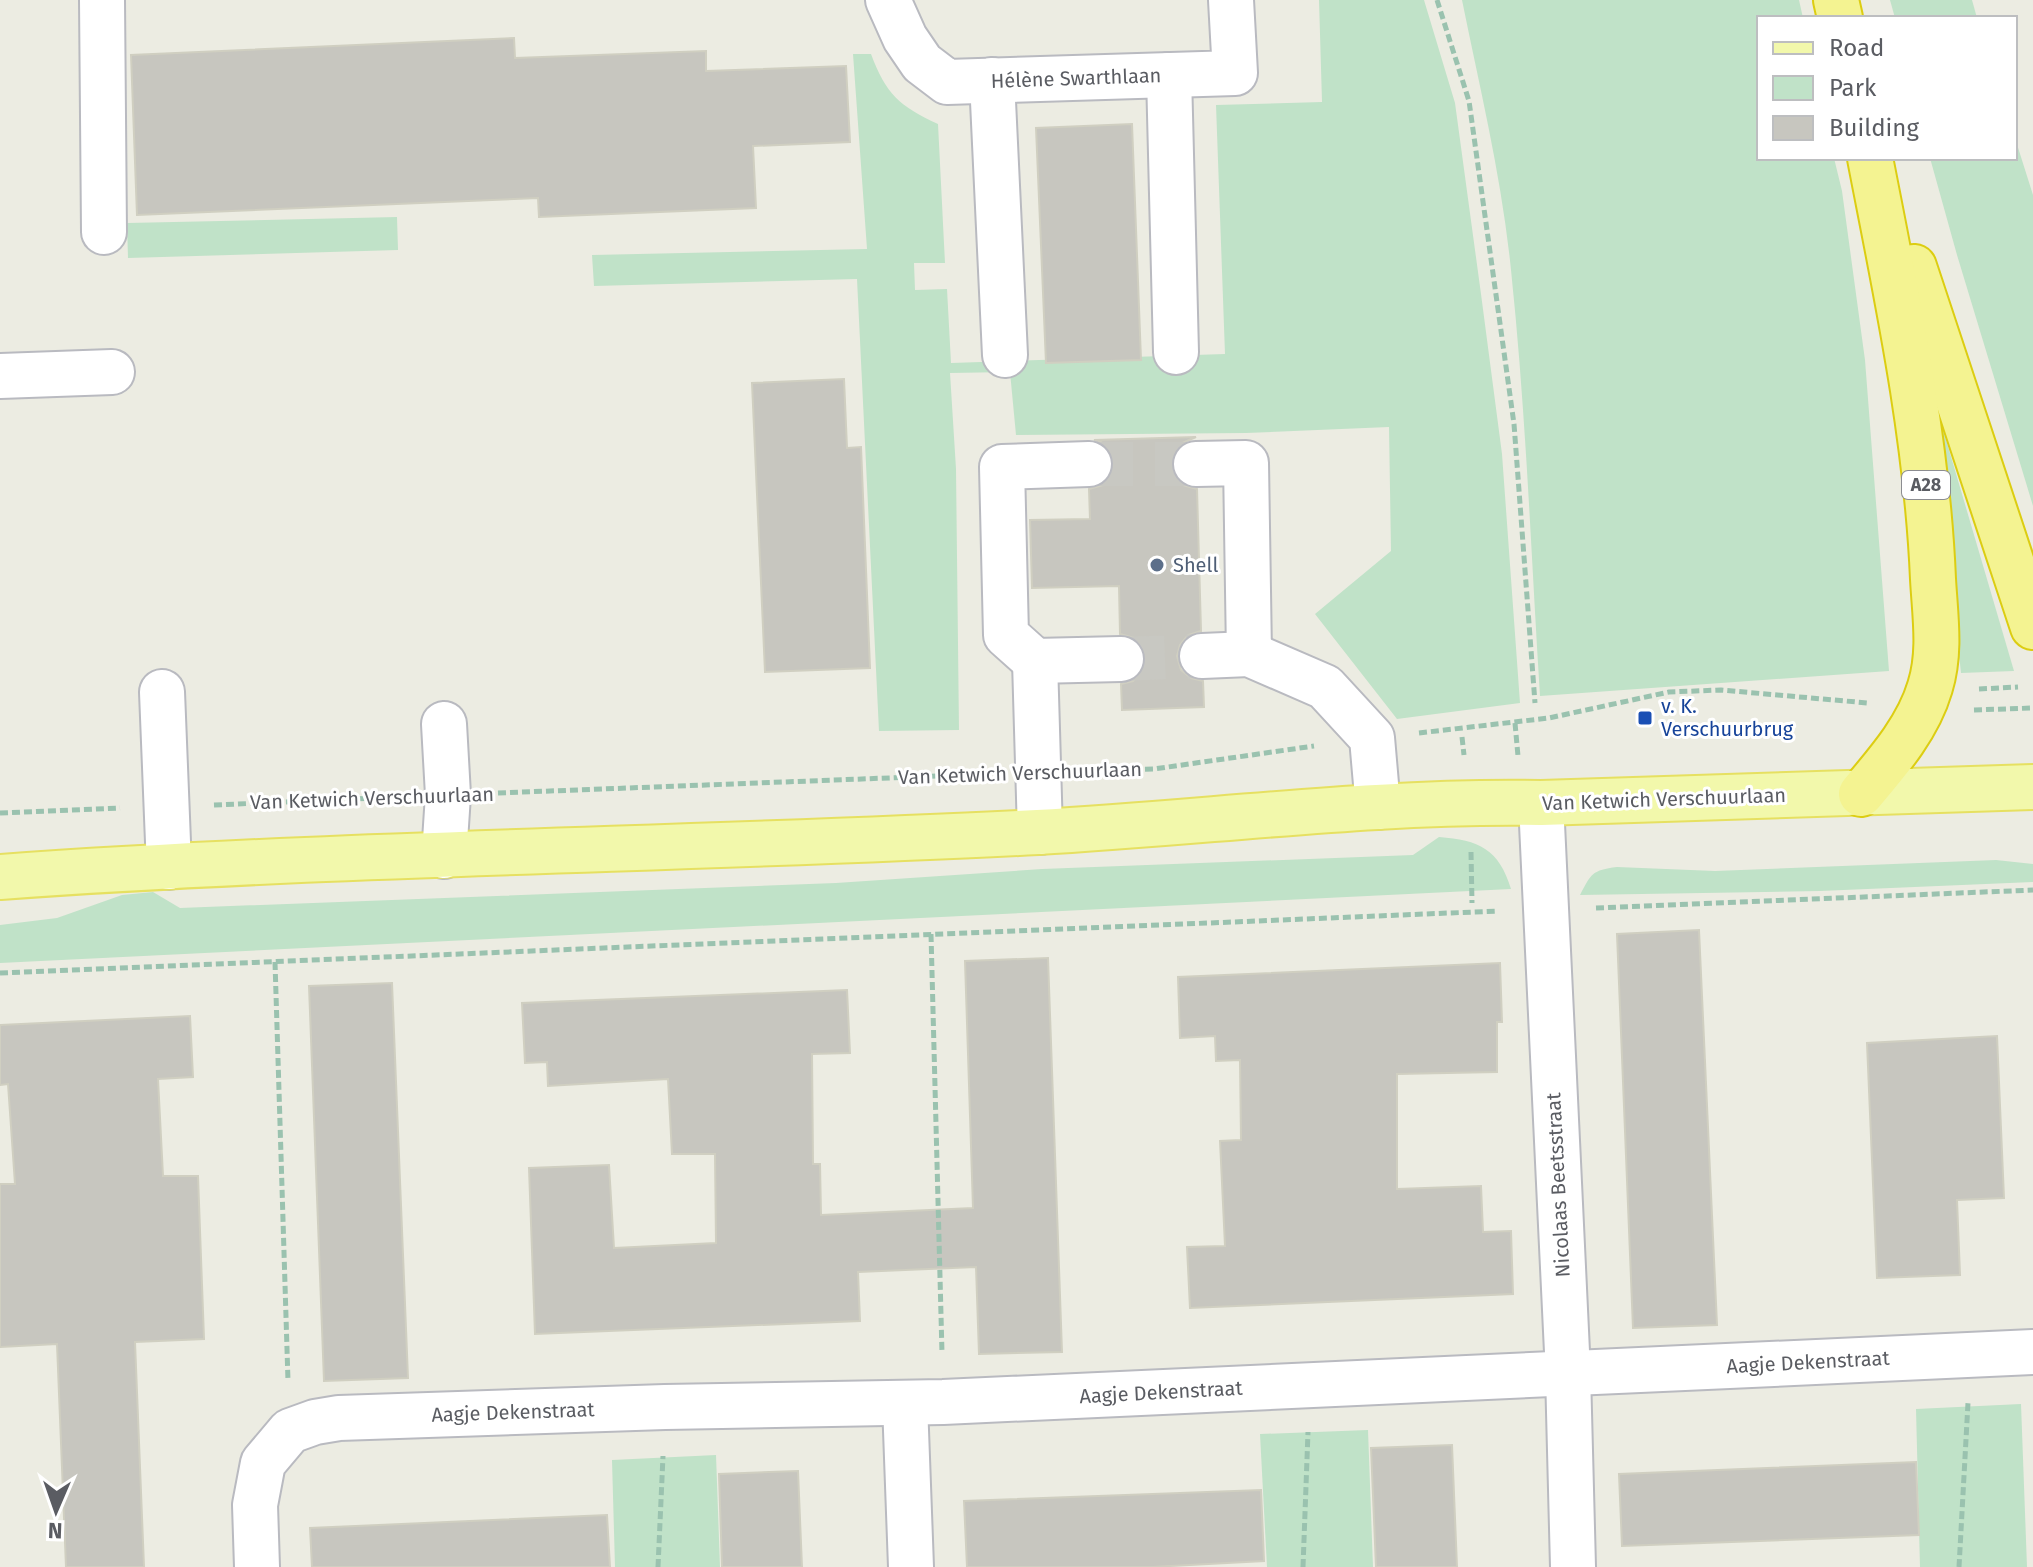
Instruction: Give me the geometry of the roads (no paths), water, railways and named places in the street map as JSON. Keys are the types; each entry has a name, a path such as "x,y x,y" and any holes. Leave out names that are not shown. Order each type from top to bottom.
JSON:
{"highway":[{"name":"A28","path":"1861,794 1900,747 1930,689 1937,659 1931,518 1906,349 1870,160"},
{"path":"1879,160 2033,627"}],"main road":[{"name":"Van Ketwich Verschuurlaan","path":"0,877 169,867 1040,832 1469,802 1541,803 2033,787"}],"street":[{"path":"102,0 104,232"},
{"name":"Hélène Swarthlaan","path":"888,0 905,38 922,63 947,82 1235,73 1231,0"},
{"path":"1169,75 1176,352"},
{"path":"992,80 1005,355"},
{"path":"0,376 112,372"},
{"path":"1196,464 1246,463 1249,654"},
{"path":"1089,464 1002,467 1006,635 1035,661 1121,659"},
{"path":"1202,656 1249,654 1325,687 1372,738 1378,807"},
{"path":"1035,661 1040,832"},
{"path":"162,692 169,867"},
{"path":"444,724 448,795 444,856"},
{"name":"Nicolaas Beetsstraat","path":"1541,803 1568,1373 1573,1567"},
{"name":"Aagje Dekenstraat","path":"257,1567 255,1505 263,1463 290,1431 339,1418 665,1407 924,1403 2033,1352"},
{"path":"911,1567 924,1403"}],"tunnel":[{"path":"1089,464 1196,464"},
{"path":"1121,659 1202,656"}],"place":[{"name":"Shell","path":"1157,565"},
{"name":"v. K. Verschuurbrug","path":"1645,718"}]}
